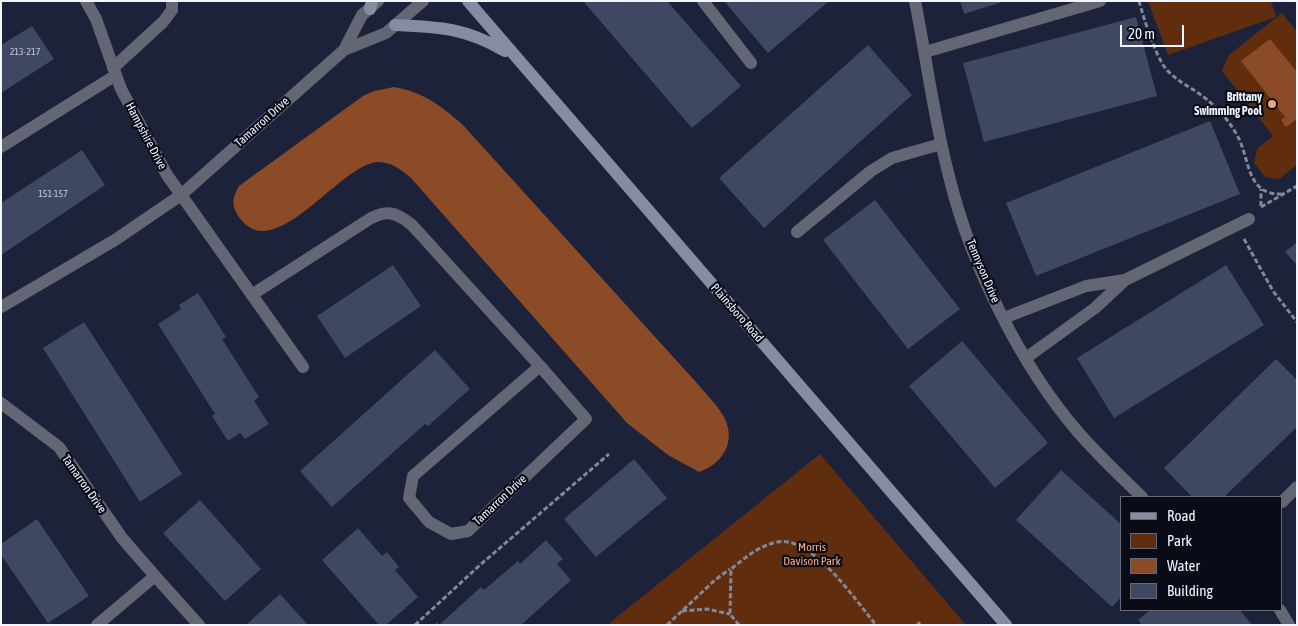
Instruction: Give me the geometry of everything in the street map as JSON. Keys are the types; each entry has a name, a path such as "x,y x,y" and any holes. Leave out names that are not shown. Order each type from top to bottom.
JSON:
{"street":[{"name":"Hampshire Drive","path":"86,1 96,20 114,72 167,175 181,195"},
{"path":"1,147 114,72 163,22 172,10 172,1"},
{"name":"Tamarron Drive","path":"1,307 115,240 181,195 344,50 386,34 423,1"},
{"name":"Plainsboro Road","path":"468,1 1006,625"},
{"path":"703,1 751,62"},
{"name":"Tennyson Drive","path":"915,1 941,144 963,223 1004,318 1026,358 1078,431 1141,496"},
{"path":"925,52 1100,1"},
{"name":"Tamarron Drive","path":"344,50 362,15 373,4"},
{"path":"395,25 441,27 480,37 514,56"},
{"path":"797,232 871,171 892,158 941,144"},
{"path":"181,195 254,294 303,367"},
{"name":"Tamarron Drive","path":"254,294 378,214 388,212 401,216 412,225 540,366 586,419 468,530 451,534 429,522 408,498 413,476 540,366"},
{"path":"1026,358 1095,308 1125,280 1249,219"},
{"path":"1004,318 1086,286 1125,280"},
{"name":"Tamarron Drive","path":"1,403 58,447 122,538 199,625"},
{"path":"1283,501 1297,487"},
{"path":"97,625 155,576"},
{"path":"1281,611 1289,625"}],"path":[{"path":"1139,1 1166,68 1226,117 1238,137 1245,154 1247,169 1262,189 1275,195 1283,194"},
{"path":"1249,219 1261,207 1297,186"},
{"path":"1261,207 1262,189"},
{"path":"1249,246 1273,291 1297,322"},
{"path":"415,625 480,565 609,454"},
{"path":"667,625 756,549 779,542 801,545 821,560 876,625"},
{"path":"730,614 731,569"},
{"path":"682,611 707,609 730,614 739,625"},
{"path":"917,625 920,622"}],"green space":[{"path":"1148,1 1271,1 1276,17 1168,55"},
{"name":"Brittany Swimming Pool","path":"1282,13 1297,32 1297,165 1279,179 1265,177 1254,163 1257,149 1273,136 1222,71 1229,55"},
{"name":"Morris Davison Park","path":"820,454 966,625 607,625"}],"water":[{"path":"1270,39 1297,72 1297,119 1286,127 1281,120 1285,117 1241,61"},
{"path":"394,87 414,92 431,100 462,124 711,399 725,419 729,436 725,452 714,464 699,472 668,455 627,423 411,178 396,167 387,163 377,162 361,168 286,224 268,230 251,228 237,214 234,200 239,186 363,96 374,91"}],"building":[{"path":"583,1 667,1 741,86 692,128"},
{"path":"724,1 829,1 768,53"},
{"path":"960,1 1002,1 1002,2 964,14"},
{"path":"1136,17 1157,96 984,142 963,63"},
{"path":"32,26 54,59 1,93 1,45"},
{"path":"868,45 912,95 764,228 719,178"},
{"path":"1210,121 1240,194 1036,276 1006,203"},
{"path":"82,150 105,185 1,255 1,203"},
{"path":"875,200 960,309 908,349 823,240"},
{"path":"1297,242 1297,265 1285,252"},
{"path":"393,265 421,306 345,358 317,316"},
{"path":"1226,265 1264,325 1114,418 1077,358"},
{"path":"198,293 226,337 222,339 259,397 254,401 269,424 245,439 240,433 228,441 212,416 215,414 158,324 181,309 179,305"},
{"path":"84,322 182,474 140,502 43,348"},
{"path":"962,341 1048,443 995,488 909,386"},
{"path":"435,350 470,389 428,426 425,424 332,507 300,471"},
{"path":"1276,359 1297,380 1297,427 1225,496 1191,496 1164,468"},
{"path":"634,459 667,498 596,557 564,519"},
{"path":"1061,470 1120,523 1120,598 1112,607 1016,520"},
{"path":"200,500 261,569 225,601 163,533"},
{"path":"37,519 89,596 48,623 1,555 1,544"},
{"path":"358,528 382,556 387,552 399,567 395,570 418,597 386,625 379,625 322,560"},
{"path":"546,540 563,559 557,564 571,580 521,625 439,625 481,587 484,590 518,561 520,564"},
{"path":"280,594 308,625 246,625"},
{"path":"1149,611 1241,611 1252,625 1142,625 1138,620"}],"place":[{"name":"Brittany Swimming Pool","path":"1272,104"}]}
